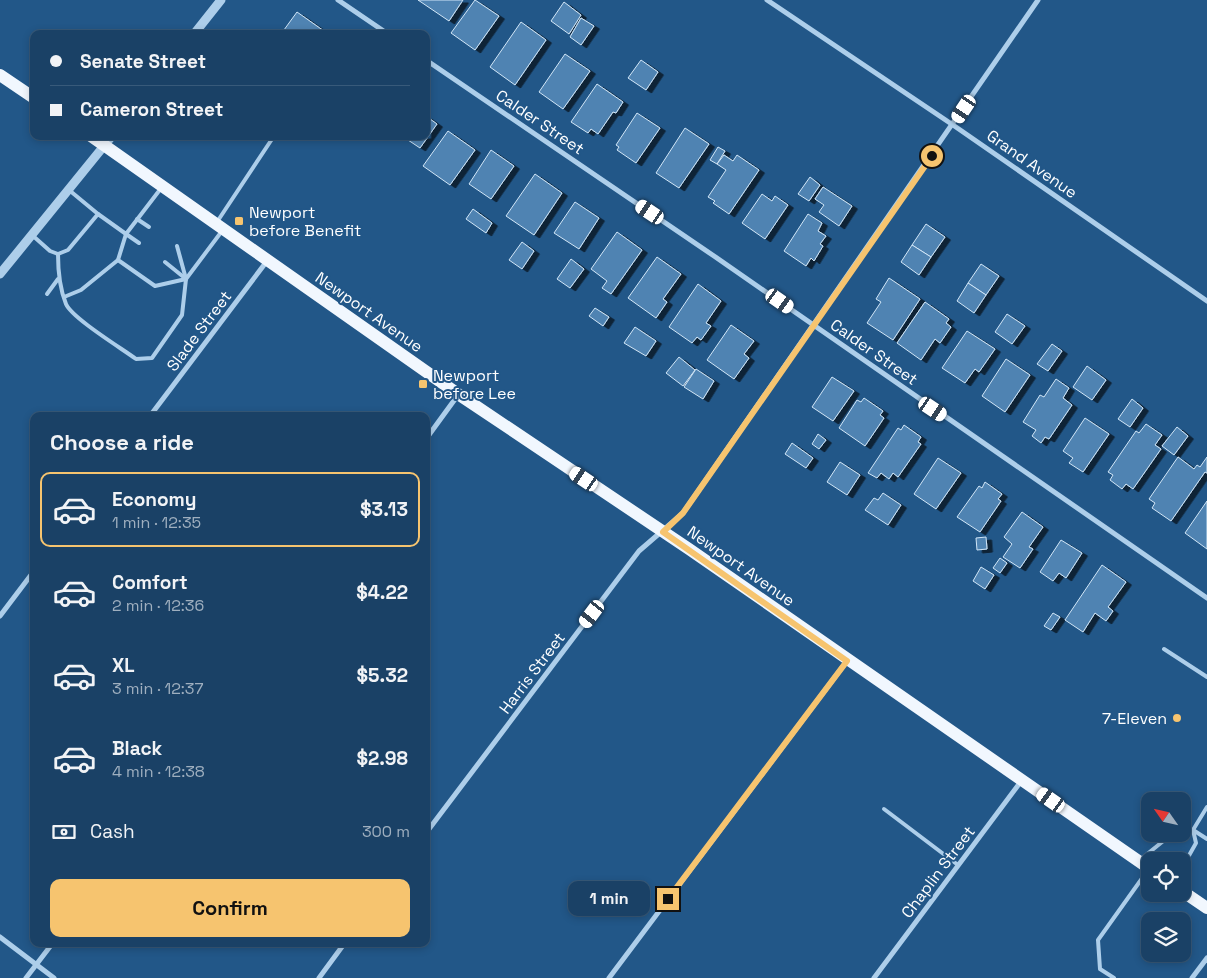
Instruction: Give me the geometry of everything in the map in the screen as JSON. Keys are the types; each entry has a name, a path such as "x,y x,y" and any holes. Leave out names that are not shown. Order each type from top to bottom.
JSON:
{"main road":[{"path":"0,75 30,95"},
{"name":"Newport Avenue","path":"108,141 162,186 458,394 663,532 1141,863"},
{"path":"1191,897 1207,908"}],"street":[{"path":"197,30 221,0"},
{"path":"338,0 382,30"},
{"name":"Grand Avenue","path":"767,0 953,125 1207,301"},
{"name":"Harris Street","path":"430,828 639,551 683,513 1038,0"},
{"name":"Calder Street","path":"430,63 813,324 1207,598"},
{"path":"0,274 108,141"},
{"name":"Slade Street","path":"153,412 268,261"},
{"path":"430,434 458,394"},
{"path":"0,616 30,576"},
{"path":"609,978 847,661"},
{"name":"Chaplin Street","path":"874,978 1022,780"},
{"path":"0,937 54,978"},
{"path":"26,978 50,947"},
{"path":"319,978 342,947"},
{"path":"1192,978 1207,958"}],"lane":[{"path":"118,260 155,286 186,279 272,140"},
{"path":"64,297 81,290 118,260 126,234 162,186"},
{"path":"68,190 139,243"},
{"path":"32,235 50,251 58,254 68,250 98,214"},
{"path":"137,219 149,227"},
{"path":"58,254 58,279 66,305 76,316 136,359 152,358 182,315 186,279 176,246"},
{"path":"164,262 186,279"},
{"path":"47,294 58,279"},
{"path":"1164,649 1207,678"},
{"path":"1191,853 1196,844 1193,830 1207,807"},
{"path":"884,810 958,865"},
{"path":"1201,816 1207,820"},
{"path":"1193,830 1207,839"},
{"path":"1157,852 1166,842"},
{"path":"1114,978 1100,969 1098,940 1141,874"}],"building":[{"path":"418,0 463,0 449,21"},
{"path":"475,0 499,16 475,50 451,33"},
{"path":"564,2 581,15 569,34 551,21"},
{"path":"297,12 323,30 284,30"},
{"path":"581,18 594,26 581,45 570,37"},
{"path":"521,22 546,40 515,85 490,67"},
{"path":"565,54 590,71 563,109 539,92"},
{"path":"641,60 658,72 646,90 628,78"},
{"path":"597,84 623,102 616,113 613,112 598,134 591,129 588,133 571,122"},
{"path":"637,113 660,128 636,163 617,150 619,147 616,145"},
{"path":"430,119 437,124 430,134"},
{"path":"685,128 709,144 679,188 656,173"},
{"path":"448,131 475,150 450,185 423,166"},
{"path":"408,140 426,140 420,148"},
{"path":"718,147 725,151 717,164 710,160"},
{"path":"491,150 514,166 491,199 469,184"},
{"path":"724,155 733,161 737,155 759,170 729,214 713,203 715,201 708,197 726,170 717,164"},
{"path":"535,174 562,193 534,235 506,216"},
{"path":"810,177 820,185 809,201 798,194"},
{"path":"823,187 852,206 839,226 819,212 824,205 815,199"},
{"path":"762,194 772,201 775,196 788,205 765,239 742,223"},
{"path":"575,202 599,218 579,249 554,233"},
{"path":"473,209 492,223 486,233 466,219"},
{"path":"808,214 822,223 818,231 826,236 820,244 823,246 814,261 811,258 806,266 784,251"},
{"path":"926,224 945,237 931,257 912,245"},
{"path":"617,232 642,250 611,294 602,288 607,281 591,269"},
{"path":"522,242 534,251 522,269 509,260"},
{"path":"912,245 931,257 919,275 901,262"},
{"path":"657,257 681,274 663,299 667,302 656,318 628,298"},
{"path":"571,259 584,269 570,288 557,279"},
{"path":"981,264 999,276 986,295 968,283"},
{"path":"889,278 920,299 893,340 867,323 881,302 876,299"},
{"path":"968,283 986,295 974,313 957,301"},
{"path":"698,284 721,301 706,323 711,326 701,340 697,337 692,343 669,327"},
{"path":"925,302 949,319 946,323 951,327 940,343 935,339 921,360 897,343"},
{"path":"595,308 609,317 603,326 589,316"},
{"path":"1007,314 1025,326 1012,344 995,332"},
{"path":"731,325 754,341 744,354 749,358 734,379 707,360"},
{"path":"635,327 656,341 646,356 624,343"},
{"path":"967,331 995,349 979,372 975,369 965,383 942,368"},
{"path":"1052,344 1062,351 1048,371 1037,364"},
{"path":"679,357 695,370 683,386 666,373"},
{"path":"1006,359 1030,375 1005,412 982,396"},
{"path":"1087,366 1106,380 1092,400 1073,387"},
{"path":"696,369 714,381 703,399 684,387"},
{"path":"832,377 854,391 833,421 812,407"},
{"path":"1056,379 1069,388 1063,398 1072,405 1049,439 1045,437 1041,443 1032,436 1036,430 1023,422 1040,395 1044,397"},
{"path":"864,398 883,411 880,415 884,418 865,446 839,428 857,400 861,402"},
{"path":"1132,399 1143,408 1130,427 1118,419"},
{"path":"1085,418 1109,434 1083,472 1069,463 1073,458 1063,451"},
{"path":"1146,424 1162,435 1155,445 1161,449 1133,489 1126,484 1122,489 1110,480 1113,475 1108,472 1136,431 1139,433"},
{"path":"904,425 921,437 918,442 921,444 898,477 893,473 889,479 881,473 877,478 868,473 898,428 901,430"},
{"path":"1177,427 1188,436 1174,455 1162,446"},
{"path":"818,434 826,440 819,449 812,444"},
{"path":"792,443 813,458 806,468 785,454"},
{"path":"1178,457 1194,469 1197,465 1200,467 1207,457 1207,473 1205,472 1171,521 1152,508 1155,503 1149,499"},
{"path":"938,458 961,473 936,509 914,494"},
{"path":"840,462 860,475 847,495 827,482"},
{"path":"985,482 1002,494 998,499 1001,501 980,532 957,517 979,486 982,488"},
{"path":"883,493 901,505 888,525 865,510 874,498 878,500"},
{"path":"1207,501 1207,549 1185,533"},
{"path":"1022,512 1043,527 1029,547 1033,549 1020,568 1003,557 1012,544 1004,537"},
{"path":"986,537 987,549 977,550 976,538"},
{"path":"1061,540 1082,553 1066,578 1059,573 1053,581 1040,572"},
{"path":"1000,558 1007,563 1000,573 993,568"},
{"path":"1102,565 1126,582 1108,607 1113,611 1106,621 1095,613 1083,632 1065,620"},
{"path":"981,567 994,575 985,589 973,581"},
{"path":"1053,613 1060,617 1051,630 1044,626"}],"place":[{"name":"Newport before Benefit","path":"239,221"},
{"name":"Newport before Lee","path":"423,384"},
{"name":"7-Eleven","path":"1177,718"}],"route":[{"path":"668,899 847,661 663,532 683,513 932,156"}]}
